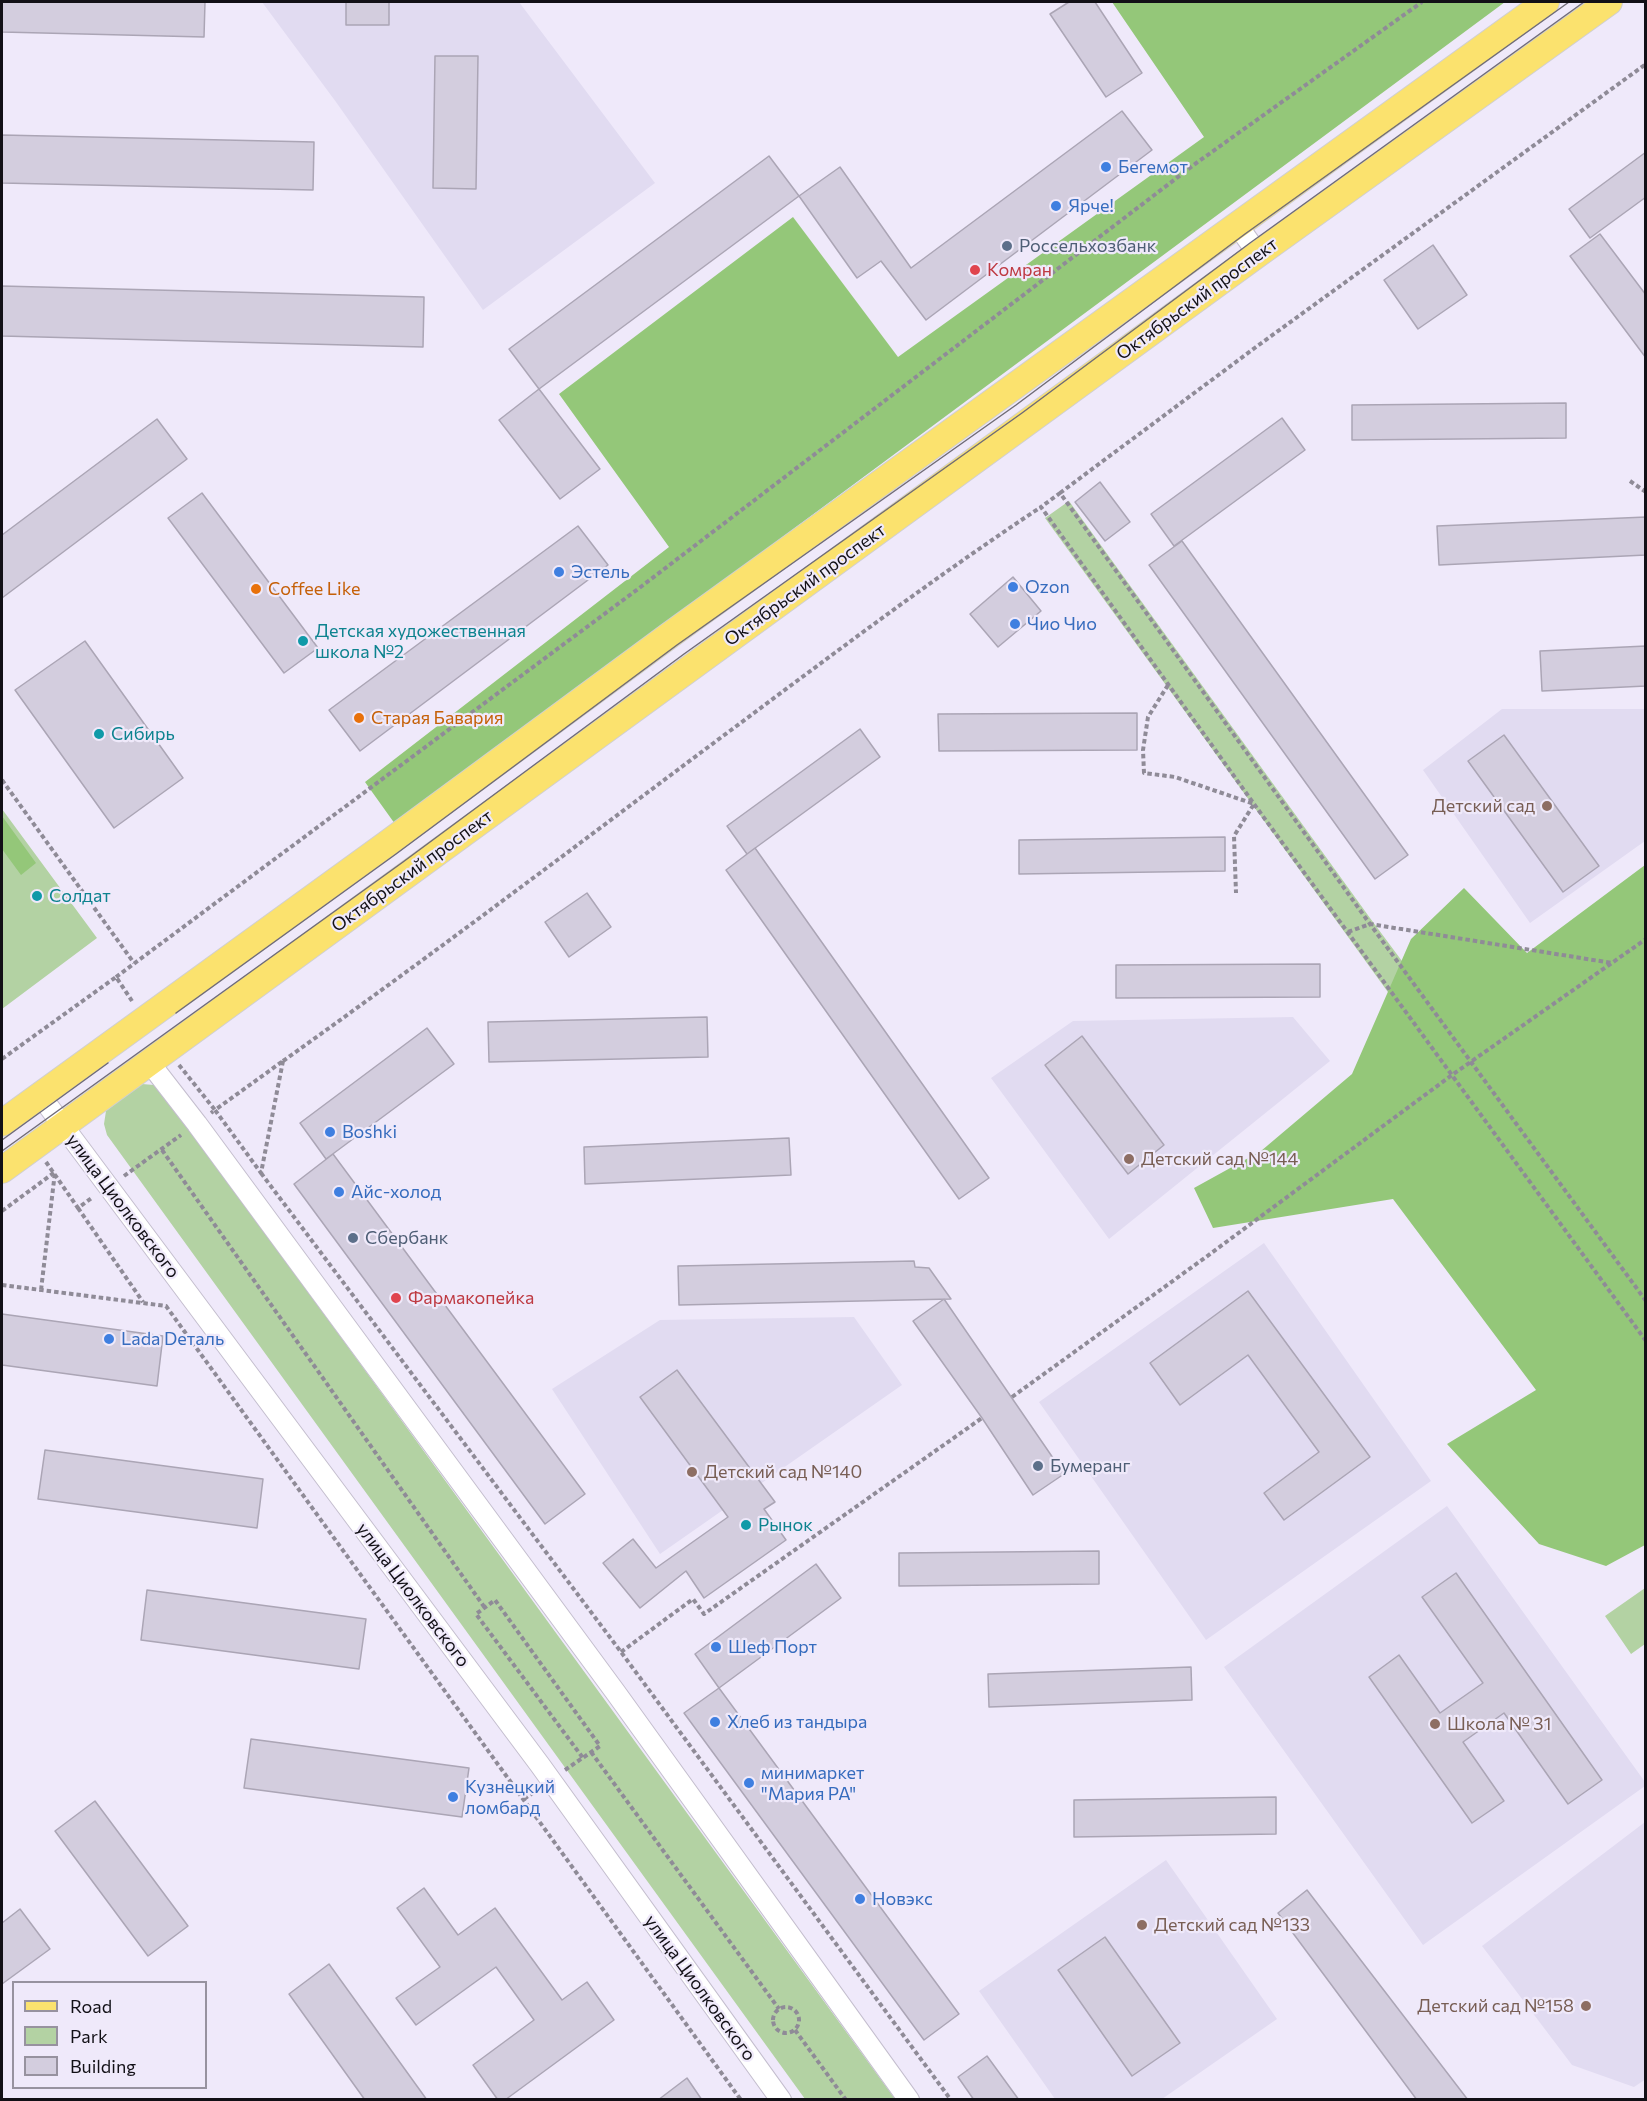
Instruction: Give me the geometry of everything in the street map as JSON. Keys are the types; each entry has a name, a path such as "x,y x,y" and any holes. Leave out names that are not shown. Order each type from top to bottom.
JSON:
{"main road":[{"name":"Октябрьский проспект","path":"2,1123 398,836 670,635 1546,2"},
{"name":"Октябрьский проспект","path":"2,1170 1258,254 1609,2"}],"street":[{"path":"1238,226 1258,254"},
{"path":"149,1062 602,1674 909,2100"},
{"name":"улица Циолковского","path":"40,1095 540,1765 781,2100"}],"path":[{"path":"116,977 638,589 1195,164 1422,2"},
{"path":"951,2100 621,1652 215,1110 401,977 819,664 1041,507 1256,347 1646,64"},
{"path":"1630,480 1646,492"},
{"path":"1060,493 1370,924 1646,1301"},
{"path":"1041,507 1254,804 1646,1341"},
{"path":"1168,685 1148,717 1143,750 1144,773 1175,777 1254,804"},
{"path":"2,780 134,963"},
{"path":"1236,893 1234,836 1254,804"},
{"path":"1348,932 1370,924 1612,963"},
{"path":"1011,1397 1471,1061 1646,939"},
{"path":"261,1173 283,1060"},
{"path":"162,1150 485,1608"},
{"path":"2,1211 55,1172 41,1290"},
{"path":"78,1208 143,1302"},
{"path":"2,1285 166,1306 741,2100"},
{"path":"621,1652 693,1599 704,1614 982,1418"},
{"path":"583,1758 476,1614 495,1600 600,1746"},
{"path":"591,1752 779,2009"},
{"path":"788,2007 797,2012 800,2021 795,2030 785,2034 775,2028 773,2019 779,2009 788,2007"},
{"path":"795,2030 846,2100"}],"shaded area":[{"path":"262,2 519,2 655,183 483,310 336,102"},
{"name":"Детский сад","path":"1502,709 1645,709 1645,841 1530,923 1423,770"},
{"name":"Детский сад №144","path":"1293,1017 1330,1061 1109,1239 991,1078 1073,1021"},
{"path":"1264,1243 1431,1481 1206,1640 1039,1402"},
{"name":"Детский сад №140","path":"854,1317 902,1385 660,1554 552,1389 660,1320"},
{"name":"Школа № 31","path":"1447,1506 1645,1782 1645,1786 1423,1945 1224,1667"},
{"name":"Детский сад №158","path":"1645,1822 1646,2079 1634,2087 1572,2065 1482,1946"},
{"name":"Детский сад №133","path":"1166,1860 1277,2019 1162,2099 1055,2099 979,1991"}],"green space":[{"path":"1112,2 1505,2 395,824 365,782 669,547 559,394 793,217 898,357 1204,137"},
{"path":"1069,501 1471,1054 1445,1071 1045,518"},
{"path":"2,809 97,938 2,1009"},
{"path":"2,816 36,863 21,875 2,849"},
{"path":"1645,865 1645,1545 1606,1566 1539,1544 1447,1444 1536,1390 1393,1199 1213,1228 1194,1188 1261,1151 1352,1074 1411,939 1464,888 1527,953"},
{"path":"142,1084 154,1085 164,1094 895,2099 805,2099 107,1135 104,1124 106,1111 135,1087"},
{"path":"1645,1588 1645,1644 1631,1654 1605,1616"}],"building":[{"path":"2,2 205,2 204,37 2,32"},
{"path":"346,2 389,2 389,25 346,25"},
{"path":"1069,2 1095,2 1142,73 1106,97 1050,14"},
{"path":"435,56 478,56 476,189 433,188"},
{"path":"1122,111 1152,150 926,320 881,261 857,278 799,196 840,167 911,268"},
{"path":"2,135 314,142 313,190 2,183"},
{"path":"1646,152 1646,197 1590,238 1569,209"},
{"path":"769,156 799,196 539,389 509,349"},
{"path":"1600,234 1646,295 1646,358 1570,256"},
{"path":"1433,245 1467,295 1418,329 1384,280"},
{"path":"2,286 424,297 423,347 2,336"},
{"path":"539,389 600,469 560,499 499,420"},
{"path":"1566,403 1566,438 1352,440 1352,405"},
{"path":"1282,418 1305,450 1174,546 1151,514"},
{"path":"157,419 187,459 2,598 2,535"},
{"path":"1100,482 1130,522 1105,541 1075,502"},
{"path":"202,493 318,648 284,673 168,518"},
{"path":"1646,517 1646,555 1439,565 1437,526"},
{"path":"578,526 608,565 360,751 329,710"},
{"path":"1182,541 1408,855 1375,879 1149,565"},
{"path":"1013,577 1041,611 998,647 970,614"},
{"name":"Сибирь","path":"85,641 183,778 114,828 15,690"},
{"path":"1646,646 1646,686 1542,691 1540,651"},
{"path":"1137,713 1137,750 939,751 938,714"},
{"path":"860,729 880,757 747,854 727,826"},
{"path":"1504,735 1599,866 1563,892 1468,761"},
{"path":"1225,837 1225,871 1019,874 1019,840"},
{"path":"755,848 989,1178 959,1199 726,870"},
{"path":"587,893 611,927 569,957 545,922"},
{"path":"1320,964 1320,997 1116,998 1116,965"},
{"path":"707,1017 708,1057 489,1062 488,1022"},
{"path":"427,1028 454,1064 326,1159 300,1123"},
{"name":"Детский сад №144","path":"1082,1036 1164,1145 1128,1174 1045,1065"},
{"path":"789,1138 791,1175 585,1184 584,1147"},
{"path":"333,1154 585,1494 545,1524 294,1184"},
{"path":"914,1261 915,1267 929,1268 951,1299 679,1305 678,1266"},
{"path":"1248,1291 1370,1457 1284,1520 1264,1493 1319,1452 1248,1355 1180,1405 1150,1363"},
{"path":"944,1299 1064,1474 1033,1495 913,1321"},
{"path":"2,1314 163,1336 157,1386 2,1365"},
{"path":"677,1370 775,1502 764,1509 786,1540 704,1598 686,1571 640,1608 603,1563 633,1539 656,1568 728,1517 640,1397"},
{"path":"45,1450 263,1479 257,1528 38,1499"},
{"path":"1099,1551 1099,1584 899,1586 899,1553"},
{"path":"816,1564 841,1598 719,1688 695,1654"},
{"path":"1456,1573 1602,1780 1568,1804 1504,1713 1463,1742 1504,1801 1472,1823 1369,1677 1399,1655 1440,1713 1483,1683 1422,1597"},
{"path":"147,1590 366,1619 359,1669 141,1640"},
{"path":"1191,1667 1192,1700 989,1707 988,1674"},
{"path":"719,1688 959,2014 924,2040 684,1713"},
{"path":"251,1739 469,1768 462,1817 244,1788"},
{"path":"1276,1797 1276,1834 1074,1837 1074,1800"},
{"path":"95,1801 188,1926 148,1956 55,1831"},
{"path":"424,1888 458,1935 495,1908 562,2000 587,1982 614,2020 505,2100 498,2100 473,2065 534,2020 496,1967 416,2025 396,1998 440,1967 397,1908"},
{"path":"1307,1890 1468,2100 1417,2100 1278,1913"},
{"path":"20,1909 50,1949 2,1984 2,1923"},
{"name":"Детский сад №133","path":"1105,1937 1180,2043 1132,2076 1058,1970"},
{"path":"329,1964 427,2100 365,2100 289,1994"},
{"path":"987,2056 1019,2100 974,2100 958,2077"},
{"path":"687,2078 702,2100 658,2100"}],"tram line":[{"path":"176,1013 396,854 677,645 1016,405 1245,234 1569,2"},
{"path":"2,1151 403,862 684,654 1022,413 1250,243 1584,2"},
{"path":"2,1140 108,1063"}],"place":[{"name":"Бегемот","path":"1106,167"},
{"name":"Ярче!","path":"1056,206"},
{"name":"Россельхозбанк","path":"1007,246"},
{"name":"Комран","path":"975,270"},
{"name":"Эстель","path":"559,572"},
{"name":"Ozon","path":"1013,587"},
{"name":"Coffee Like","path":"256,589"},
{"name":"Чио Чио","path":"1015,624"},
{"name":"Детская художественная школа №2","path":"303,641"},
{"name":"Старая Бавария","path":"359,718"},
{"name":"Сибирь","path":"99,734"},
{"name":"Детский сад","path":"1547,806"},
{"name":"Солдат","path":"37,896"},
{"name":"Boshki","path":"330,1132"},
{"name":"Детский сад №144","path":"1129,1159"},
{"name":"Айс-холод","path":"339,1192"},
{"name":"Сбербанк","path":"353,1238"},
{"name":"Фармакопейка","path":"396,1298"},
{"name":"Lada Dеталь","path":"109,1339"},
{"name":"Бумеранг","path":"1038,1466"},
{"name":"Детский сад №140","path":"692,1472"},
{"name":"Рынок","path":"746,1525"},
{"name":"Шеф Порт","path":"716,1647"},
{"name":"Хлеб из тандыра","path":"715,1722"},
{"name":"Школа № 31","path":"1435,1724"},
{"name":"минимаркет \"Мария РА\"","path":"749,1783"},
{"name":"Кузнецкий ломбард","path":"453,1797"},
{"name":"Новэкс","path":"860,1899"},
{"name":"Детский сад №133","path":"1142,1925"},
{"name":"Детский сад №158","path":"1586,2006"}]}
